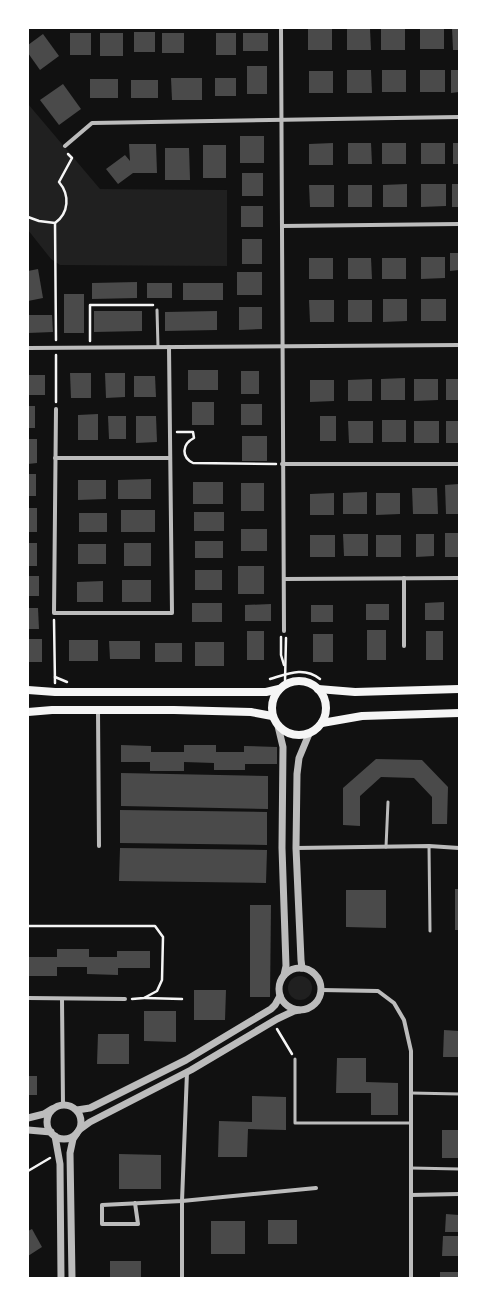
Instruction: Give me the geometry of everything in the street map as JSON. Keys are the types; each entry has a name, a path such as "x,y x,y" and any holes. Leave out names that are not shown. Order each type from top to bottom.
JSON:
{"main road":[{"path":"28,690 55,692 266,692 298,681 305,682 318,689 323,695 326,708 322,723 315,731 309,734 296,736 283,731 278,726 272,716 272,702 282,687"},
{"path":"318,689 355,692 459,689"},
{"path":"28,712 98,710 251,712 272,716"},
{"path":"322,723 362,716 459,713"}],"street":[{"path":"281,28 284,631"},
{"path":"65,146 92,123 459,117"},
{"path":"282,226 459,224"},
{"path":"28,348 459,345"},
{"path":"56,409 54,613 172,613 169,347"},
{"path":"55,458 170,458"},
{"path":"282,464 459,464"},
{"path":"404,578 404,646"},
{"path":"284,579 459,578"},
{"path":"98,710 100,846"},
{"path":"77,1110 90,1108 186,1060 271,1009 278,1001 280,996 279,984 284,975 286,966 282,848 283,747 278,726"},
{"path":"302,968 300,960 296,848 297,769 298,758 309,734"},
{"path":"296,848 429,846 459,848"},
{"path":"28,1130 53,1134 60,1138 69,1138 90,1122 187,1072 277,1019 294,1011 312,1006 320,996 322,990 321,984 314,972 302,968 290,970 284,975"},
{"path":"322,990 378,992 394,1002 404,1020 411,1051 410,1278"},
{"path":"280,996 287,1006 299,1010"},
{"path":"28,998 125,999"},
{"path":"62,999 63,1104"},
{"path":"182,1278 182,1201 187,1072"},
{"path":"28,1118 44,1114 63,1104 73,1107 80,1114 82,1122 73,1139 70,1153 72,1278"},
{"path":"52,1109 49,1113 47,1123 53,1134 59,1153 60,1164 61,1278"},
{"path":"135,1203 138,1224 102,1224 102,1206 135,1203 182,1201 316,1188"},
{"path":"411,1195 459,1194"}],"lane":[{"path":"157,310 158,347"},
{"path":"386,847 388,802"},
{"path":"429,846 430,931"},
{"path":"296,1059 295,1123 411,1123"},
{"path":"411,1093 459,1094"},
{"path":"411,1168 459,1169"}],"path":[{"path":"28,217 39,221 55,223 65,212 67,202 66,195 59,182 72,158 62,148 65,146"},
{"path":"55,223 56,409"},
{"path":"90,348 90,305 157,305 157,310"},
{"path":"170,432 193,432 194,438 187,443 184,451 187,458 193,463 282,464"},
{"path":"54,613 55,692"},
{"path":"284,631 280,638 280,650 284,665"},
{"path":"282,687 286,656 286,638 284,631"},
{"path":"28,926 155,926 163,937 162,980 157,991 144,998"},
{"path":"125,999 182,999"},
{"path":"277,1028 296,1059"},
{"path":"28,1170 59,1153"}],"shaded area":[{"path":"28,104 100,189 227,190 227,266 60,265 51,259 28,230"},
{"path":"300,976 308,980 312,988 308,996 300,1000 292,996 288,988 292,980"}],"building":[{"path":"381,28 405,28 405,50 381,50"},
{"path":"420,28 444,28 444,49 420,49"},
{"path":"452,28 459,28 459,50 453,50"},
{"path":"308,29 332,29 332,50 308,50"},
{"path":"347,29 370,29 371,50 347,50"},
{"path":"134,32 155,32 155,52 134,52"},
{"path":"70,33 91,33 91,55 70,55"},
{"path":"100,33 123,33 123,56 100,56"},
{"path":"162,33 184,33 184,53 162,53"},
{"path":"216,33 236,33 236,55 216,55"},
{"path":"243,33 268,33 268,51 243,51"},
{"path":"43,34 59,56 40,70 28,53 28,45"},
{"path":"247,66 267,66 267,94 247,94"},
{"path":"347,70 371,70 372,93 347,93"},
{"path":"382,70 406,70 406,92 382,92"},
{"path":"420,70 445,70 445,92 420,92"},
{"path":"451,70 459,70 459,92 451,93"},
{"path":"309,71 333,71 333,93 309,93"},
{"path":"171,78 202,78 202,100 172,100"},
{"path":"215,78 236,78 236,96 215,96"},
{"path":"90,79 118,79 118,98 90,98"},
{"path":"131,80 158,80 158,98 131,98"},
{"path":"63,84 81,109 59,125 40,100"},
{"path":"240,136 264,136 264,163 240,163"},
{"path":"333,143 333,165 309,165 309,144"},
{"path":"348,143 371,143 372,164 348,164"},
{"path":"382,143 406,143 406,164 382,164"},
{"path":"421,143 445,143 445,164 421,164"},
{"path":"453,143 459,143 459,164 453,164"},
{"path":"129,144 156,144 157,173 133,173 118,184 106,169 125,155 130,161"},
{"path":"203,145 226,145 226,178 203,178"},
{"path":"165,148 189,148 190,180 165,180"},
{"path":"242,173 263,173 263,196 242,196"},
{"path":"407,184 407,207 383,207 383,185"},
{"path":"421,184 446,184 446,206 421,207"},
{"path":"452,184 459,184 459,207 452,207"},
{"path":"309,185 334,185 334,207 310,207"},
{"path":"348,185 372,185 372,207 348,207"},
{"path":"241,206 263,206 263,227 241,227"},
{"path":"242,239 262,239 262,264 242,264"},
{"path":"450,253 459,253 459,270 450,271"},
{"path":"421,257 445,257 445,278 421,279"},
{"path":"309,258 333,258 333,279 309,279"},
{"path":"348,258 371,258 372,279 348,279"},
{"path":"382,258 406,258 406,279 382,279"},
{"path":"38,269 43,298 28,301 28,271"},
{"path":"237,272 262,272 262,295 237,295"},
{"path":"137,282 137,298 92,299 92,283"},
{"path":"147,283 172,283 172,298 147,298"},
{"path":"183,283 223,283 223,300 183,300"},
{"path":"64,294 84,294 84,333 64,333"},
{"path":"383,299 407,299 407,321 383,322"},
{"path":"421,299 446,299 446,321 421,321"},
{"path":"309,300 334,300 334,322 310,322"},
{"path":"348,300 372,300 372,322 348,322"},
{"path":"239,307 262,307 262,329 239,330"},
{"path":"94,311 142,311 142,331 94,332"},
{"path":"217,311 217,330 165,331 165,312"},
{"path":"28,315 52,315 53,332 28,333"},
{"path":"188,370 218,370 218,390 188,390"},
{"path":"241,371 259,371 259,394 241,394"},
{"path":"70,373 91,373 91,398 71,398"},
{"path":"105,373 125,373 125,397 106,398"},
{"path":"28,375 45,375 45,395 28,395"},
{"path":"134,376 155,376 156,397 134,397"},
{"path":"405,378 405,400 381,400 381,379"},
{"path":"372,379 372,401 348,401 348,380"},
{"path":"414,379 438,379 438,400 414,401"},
{"path":"446,379 459,379 459,400 446,400"},
{"path":"310,380 334,380 334,401 310,402"},
{"path":"192,402 214,402 214,425 192,425"},
{"path":"241,404 262,404 262,425 241,425"},
{"path":"28,406 35,406 35,428 28,428"},
{"path":"98,414 98,440 78,440 78,415"},
{"path":"108,416 126,416 126,439 109,439"},
{"path":"136,416 156,416 157,442 136,443"},
{"path":"320,416 336,416 336,441 320,441"},
{"path":"382,420 406,420 406,442 382,442"},
{"path":"348,421 373,421 373,443 349,443"},
{"path":"414,421 439,421 439,443 414,443"},
{"path":"446,421 459,421 459,443 446,443"},
{"path":"242,436 267,436 267,461 242,461"},
{"path":"28,439 37,439 37,463 28,464"},
{"path":"28,474 36,474 36,496 28,496"},
{"path":"151,479 151,499 118,499 118,480"},
{"path":"78,480 106,480 106,499 78,500"},
{"path":"193,482 223,482 223,504 193,504"},
{"path":"241,483 264,483 264,511 241,511"},
{"path":"459,484 459,514 446,514 445,485"},
{"path":"412,488 437,488 438,514 413,514"},
{"path":"367,492 367,514 343,514 343,493"},
{"path":"334,493 334,515 310,515 310,494"},
{"path":"376,493 400,493 400,514 376,515"},
{"path":"28,508 37,508 37,532 28,532"},
{"path":"121,510 155,510 155,532 121,532"},
{"path":"194,512 224,512 224,531 194,531"},
{"path":"79,513 107,513 107,532 79,532"},
{"path":"241,529 267,529 267,551 241,551"},
{"path":"445,533 459,533 459,557 445,557"},
{"path":"343,534 368,534 368,556 344,556"},
{"path":"416,534 434,534 434,556 416,557"},
{"path":"310,535 335,535 335,557 310,557"},
{"path":"376,535 401,535 401,557 376,557"},
{"path":"195,541 223,541 223,558 195,558"},
{"path":"28,543 37,543 37,566 28,566"},
{"path":"124,543 151,543 151,566 124,566"},
{"path":"78,544 106,544 106,564 78,564"},
{"path":"238,566 264,566 264,594 238,594"},
{"path":"195,570 222,570 222,590 195,590"},
{"path":"28,576 39,576 39,596 28,596"},
{"path":"122,580 151,580 151,602 122,602"},
{"path":"103,581 103,602 77,602 77,582"},
{"path":"444,602 444,620 425,620 425,603"},
{"path":"192,603 222,603 222,622 192,622"},
{"path":"271,604 271,621 245,621 245,605"},
{"path":"366,604 389,604 389,620 366,620"},
{"path":"311,605 333,605 333,622 311,622"},
{"path":"28,608 38,608 39,629 28,629"},
{"path":"367,630 386,630 386,660 367,660"},
{"path":"247,631 264,631 264,660 247,660"},
{"path":"426,631 443,631 443,660 426,660"},
{"path":"313,634 333,634 333,662 313,662"},
{"path":"28,639 42,639 42,662 28,662"},
{"path":"69,640 98,640 98,661 69,661"},
{"path":"109,641 140,641 140,659 110,659"},
{"path":"195,642 224,642 224,666 195,666"},
{"path":"155,643 182,643 182,662 155,662"},
{"path":"121,745 151,746 151,752 184,752 184,745 216,745 216,752 244,752 244,746 277,747 277,764 245,764 245,770 214,770 214,763 184,762 184,771 150,771 150,762 121,762"},
{"path":"376,759 422,760 448,787 447,824 432,824 432,797 414,778 381,777 360,796 360,826 343,825 343,788"},
{"path":"121,773 268,776 268,809 121,806"},
{"path":"120,810 267,812 267,845 120,843"},
{"path":"120,848 267,850 266,883 119,881"},
{"path":"455,889 459,889 459,930 455,930"},
{"path":"346,890 386,890 386,928 346,927"},
{"path":"250,905 271,905 270,997 250,997"},
{"path":"57,949 89,949 89,957 117,957 117,951 150,951 150,968 118,968 118,975 87,974 87,967 57,967 57,976 28,976 28,957 57,957"},
{"path":"194,990 226,990 225,1020 194,1020"},
{"path":"144,1011 176,1011 176,1042 144,1041"},
{"path":"444,1030 459,1031 459,1057 443,1057"},
{"path":"98,1034 129,1034 129,1064 97,1064"},
{"path":"337,1058 366,1058 366,1082 398,1083 398,1115 371,1115 371,1093 336,1093"},
{"path":"28,1076 37,1076 37,1095 28,1095"},
{"path":"252,1096 286,1097 286,1130 248,1129 247,1157 218,1157 219,1121 252,1122"},
{"path":"442,1130 459,1130 459,1158 442,1158"},
{"path":"119,1154 161,1155 161,1189 119,1189"},
{"path":"446,1214 459,1215 459,1232 445,1232"},
{"path":"268,1220 297,1220 297,1244 268,1244"},
{"path":"211,1221 245,1221 245,1254 211,1254"},
{"path":"32,1229 42,1247 28,1256 28,1231"},
{"path":"443,1236 459,1236 459,1256 442,1256"},
{"path":"110,1261 141,1261 141,1278 110,1278"},
{"path":"440,1272 459,1272 459,1278 440,1278"}]}
